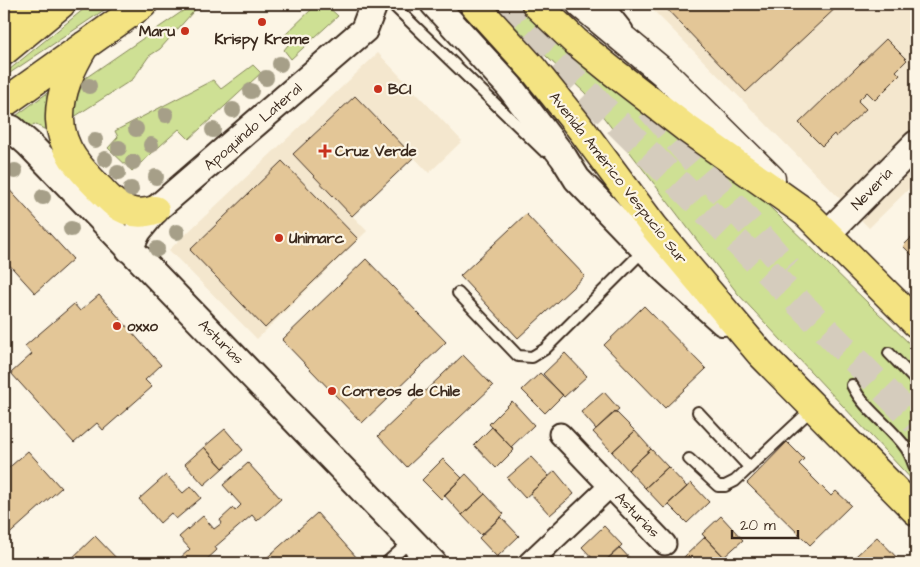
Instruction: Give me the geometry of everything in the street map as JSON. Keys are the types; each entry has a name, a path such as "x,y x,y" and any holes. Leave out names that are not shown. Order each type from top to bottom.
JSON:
{"main road":[{"path":"4,16 17,12 30,4"},
{"path":"4,51 61,4"},
{"path":"4,103 143,4"},
{"name":"Avenida Américo Vespucio Sur","path":"474,4 534,69 666,241 760,353 916,511"},
{"path":"536,4 575,41 612,71 686,128 806,214"},
{"path":"580,4 664,73 916,323"},
{"path":"85,45 68,77 60,107 61,129 68,150 83,172 118,205 137,212 155,210"}],"street":[{"name":"Apoquindo Lateral","path":"129,249 138,231 155,210 364,30 374,4"},
{"name":"Avenida Américo Vespucio Sur","path":"434,4 510,86 564,158 577,179 698,300 760,353"},
{"name":"Asturias","path":"4,126 12,129 29,144 433,563"},
{"name":"Nevería","path":"827,234 916,144"},
{"name":"Asturias","path":"560,434 665,544"},
{"name":"Asturias","path":"529,563 610,486"}],"lane":[{"name":"Avenida Américo Vespucio Sur","path":"392,4 560,166 577,179"},
{"path":"608,4 664,73"},
{"path":"458,293 518,356 532,357 545,349 645,249"},
{"path":"889,353 916,381"},
{"path":"852,385 865,406 907,450 916,470"},
{"path":"689,459 718,486 725,486 735,480 813,407"},
{"path":"698,412 749,467"},
{"path":"386,563 412,540"}],"shaded area":[{"path":"647,4 916,4 916,182 869,228"},
{"path":"378,53 462,141 429,173 355,96 293,154 367,231 257,339 169,250"}],"green space":[{"path":"90,4 113,4 4,77 4,74"},
{"path":"193,4 200,4 160,49 149,56 133,79 71,119 76,93 84,79"},
{"path":"317,4 325,4 338,16 291,59 284,50 288,45 283,37"},
{"path":"491,4 531,4 685,124 916,350 916,484 738,294 585,93"},
{"path":"253,65 261,73 189,139 179,129 132,171 108,148 118,137 115,131 213,80 221,89"},
{"path":"50,91 48,131 34,124 27,130 13,118"}],"building":[{"path":"662,4 840,4 746,92"},
{"path":"886,39 907,60 896,71 900,75 875,100 867,92 858,101 866,109 836,137 834,134 822,146 799,123"},
{"path":"355,96 414,157 352,216 293,154"},
{"path":"282,161 358,239 265,328 190,250"},
{"path":"4,184 73,259 35,293 4,259"},
{"path":"526,214 585,276 518,338 460,276"},
{"path":"916,233 916,259 903,246"},
{"path":"366,259 446,342 362,423 282,340"},
{"path":"99,295 161,365 145,380 152,387 103,430 97,423 74,443 11,373 32,354 25,346 74,304 80,311"},
{"path":"644,306 706,369 665,408 604,345"},
{"path":"565,353 587,376 564,397 543,374"},
{"path":"463,355 493,386 407,467 378,436"},
{"path":"540,373 563,395 545,413 522,390"},
{"path":"604,392 619,409 596,429 581,412"},
{"path":"512,401 534,425 511,447 489,424"},
{"path":"615,411 635,431 612,452 593,432"},
{"path":"492,427 514,450 496,468 474,445"},
{"path":"225,429 243,450 223,468 204,447"},
{"path":"635,431 651,449 628,470 612,452"},
{"path":"787,442 804,459 799,464 831,496 836,491 851,505 810,545 747,483"},
{"path":"204,447 223,468 204,485 185,464"},
{"path":"651,449 668,467 645,488 628,470"},
{"path":"28,451 61,488 4,539 4,472"},
{"path":"531,457 549,476 525,498 507,478"},
{"path":"443,459 462,478 441,499 422,480"},
{"path":"248,463 281,499 257,521 252,515 215,547 217,550 203,563 179,563 177,561 190,549 179,537 203,516 214,529 222,523 220,520 233,508 235,511 241,505 223,485"},
{"path":"668,467 687,487 664,508 645,488"},
{"path":"555,471 574,494 550,515 530,493"},
{"path":"466,474 485,494 462,515 444,495"},
{"path":"166,475 183,493 191,486 201,498 176,519 171,513 160,523 139,499"},
{"path":"691,483 709,502 687,523 668,504"},
{"path":"485,494 504,514 481,535 462,515"},
{"path":"317,513 358,559 353,563 261,563"},
{"path":"721,516 743,540 724,557 702,534"},
{"path":"501,517 519,536 497,557 479,538"},
{"path":"604,526 622,545 603,563 597,563 582,547"},
{"path":"95,536 121,563 67,563"},
{"path":"705,537 727,560 723,563 690,563 684,557"},
{"path":"877,537 902,563 848,563"},
{"path":"620,548 634,563 603,563"}],"tunnel":[{"path":"498,4 916,422"},
{"path":"561,4 607,58"},
{"path":"650,108 788,269"}],"place":[{"name":"Krispy Kreme","path":"262,22"},
{"name":"Maru","path":"185,31"},
{"name":"BCI","path":"378,89"},
{"name":"Cruz Verde","path":"325,151"},
{"name":"Unimarc","path":"279,238"},
{"name":"oxxo","path":"117,326"},
{"name":"Correos de Chile","path":"332,391"}]}
